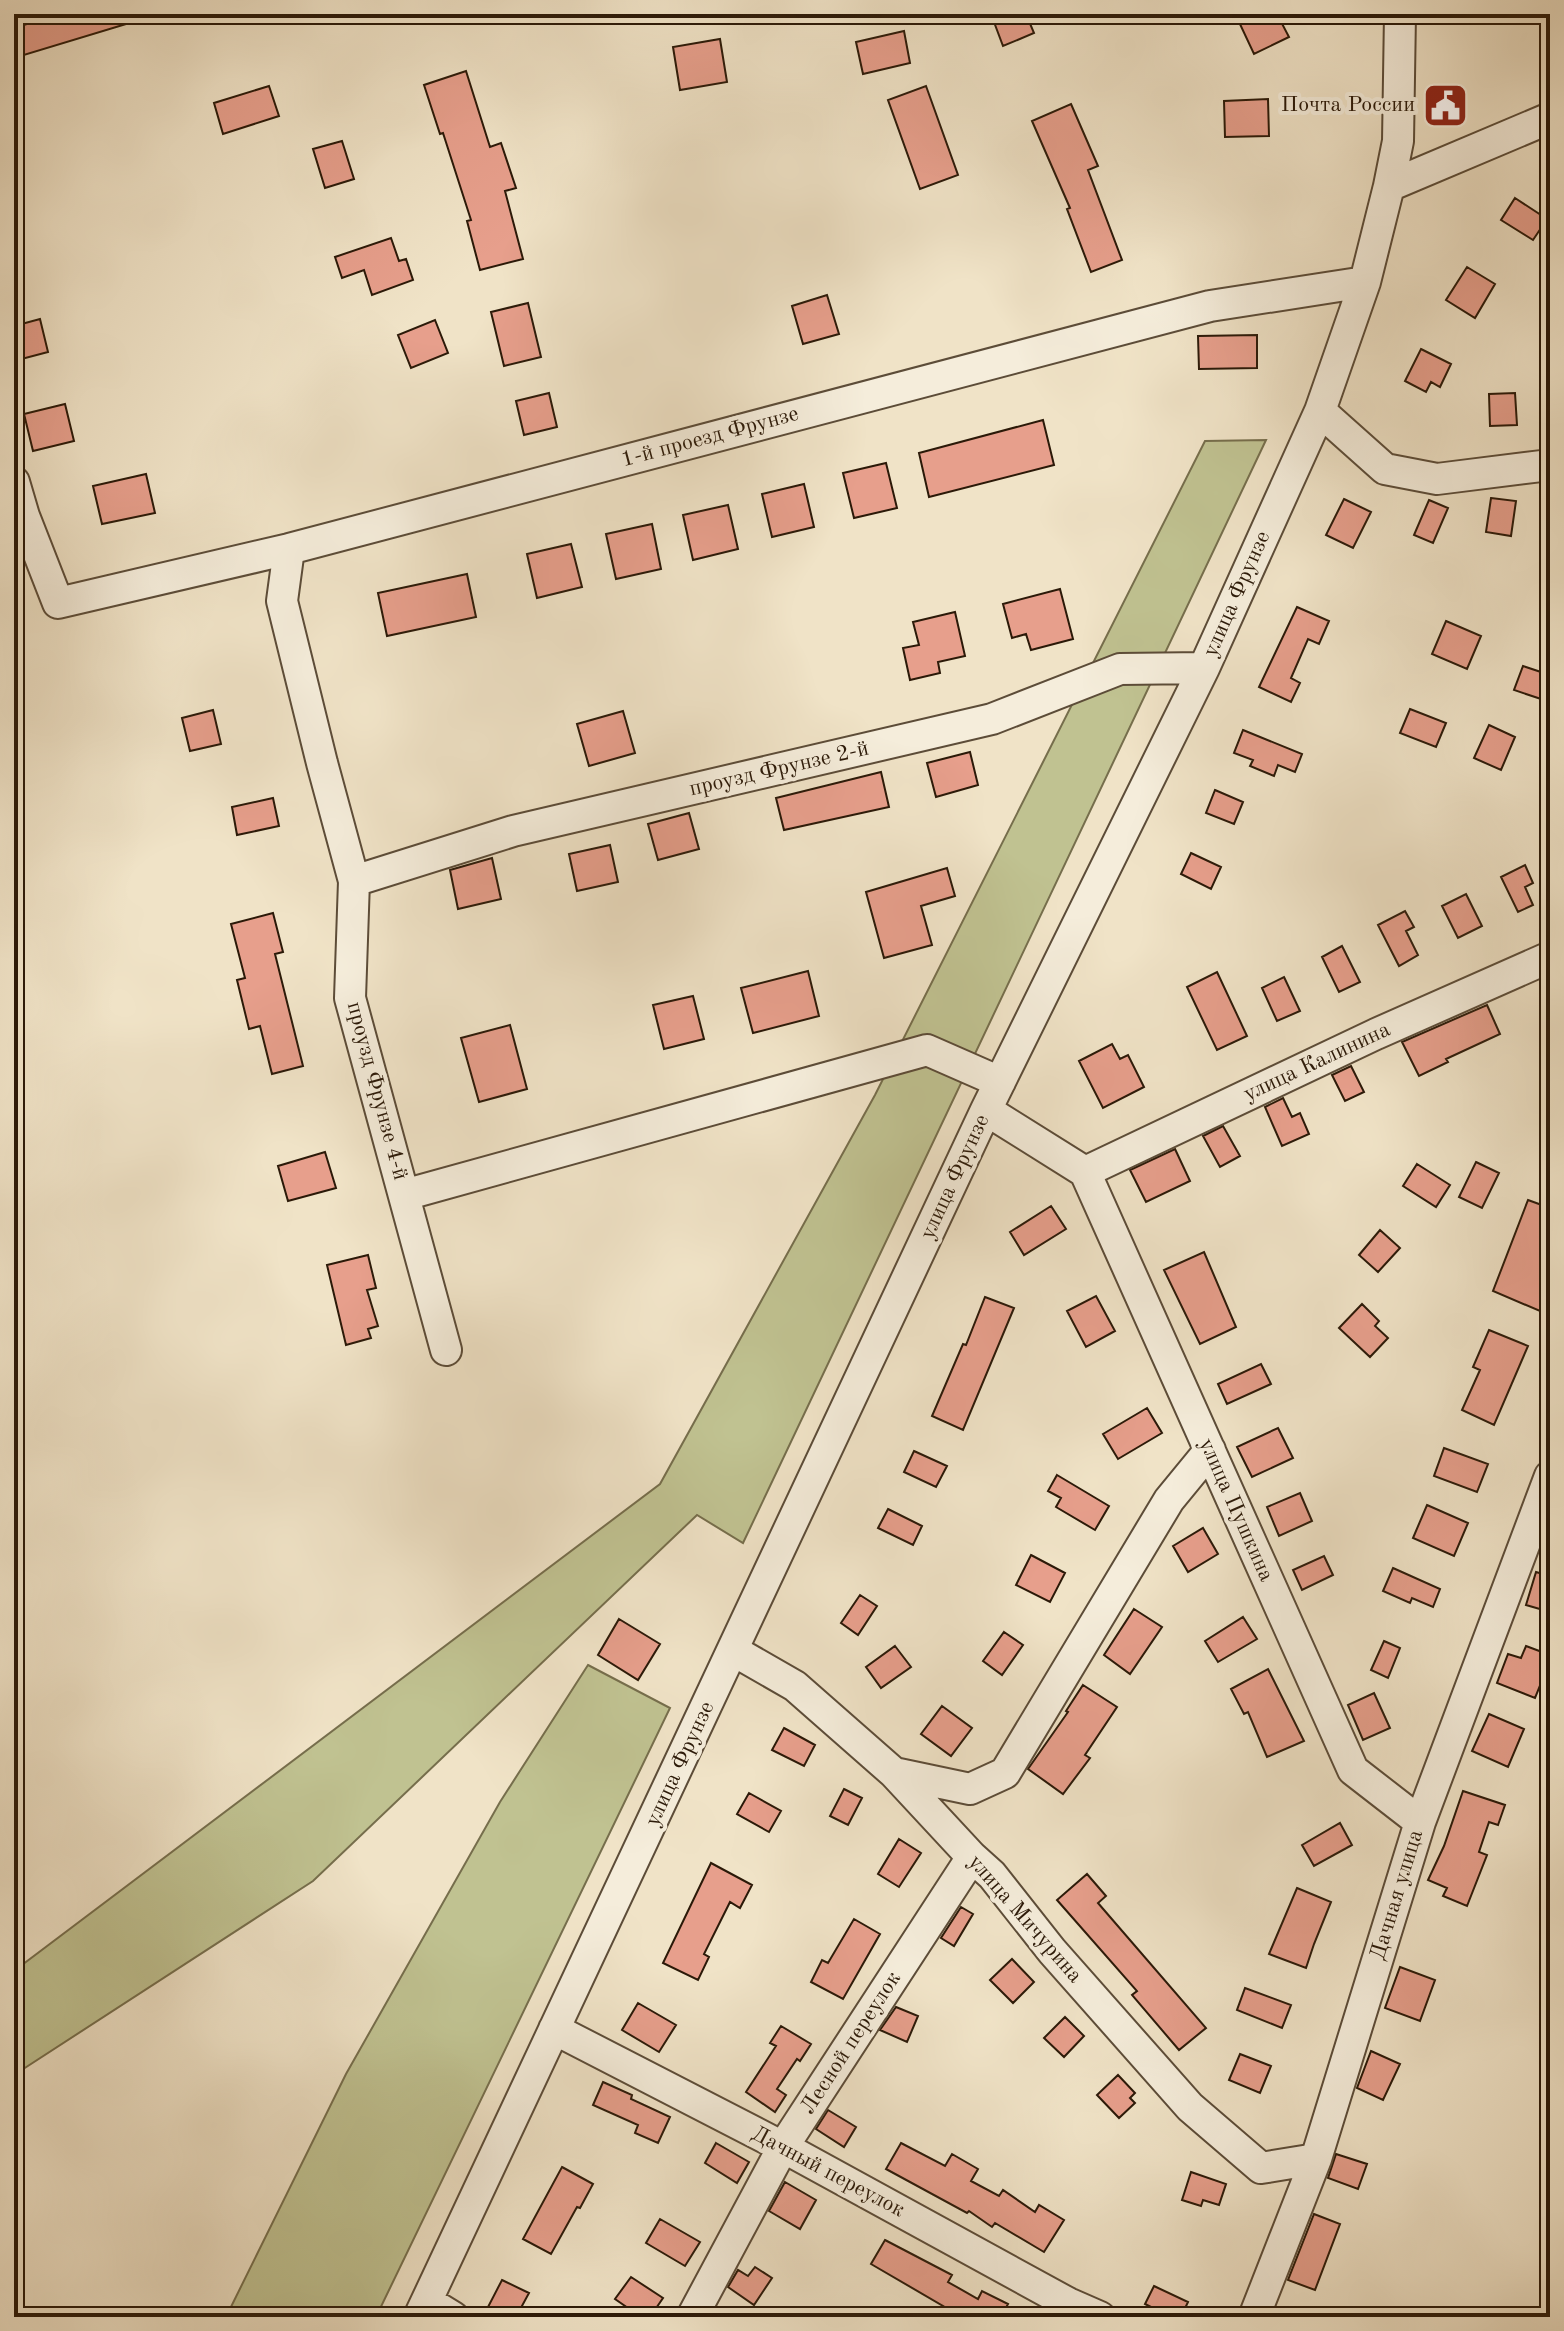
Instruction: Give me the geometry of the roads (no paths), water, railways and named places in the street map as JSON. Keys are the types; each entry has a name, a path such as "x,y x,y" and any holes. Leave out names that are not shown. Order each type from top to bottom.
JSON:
{"street":[{"name":"улица Фрунзе","path":"423,2309 986,1110 1204,668 1320,411 1365,282 1389,186 1398,141 1400,14"},
{"path":"1389,186 1550,118"},
{"name":"1-й проезд Фрунзе","path":"14,482 58,603 289,549 1210,306 1365,282"},
{"path":"1320,411 1385,469 1437,479 1550,465"},
{"name":"проузд Фрунзе 4-й","path":"289,549 282,601 354,881 350,998 446,1350"},
{"name":"проузд Фрунзе 2-й","path":"354,881 513,831 992,719 1120,669 1204,668"},
{"name":"улица Калинина","path":"1085,1172 1376,1034 1550,957"},
{"path":"404,1195 927,1050 1000,1082"},
{"path":"986,1110 1085,1172"},
{"name":"улица Пушкина","path":"1085,1172 1353,1770 1420,1822"},
{"path":"894,1773 970,1789 1005,1773 1169,1500 1210,1450"},
{"name":"Дачная улица","path":"1254,2317 1316,2159 1420,1822 1550,1476"},
{"name":"улица Мичурина","path":"734,1651 795,1686 894,1773 992,1875 1052,1951 1190,2107 1261,2168 1316,2159"},
{"name":"Лесной переулок","path":"692,2317 783,2147 972,1857"},
{"name":"Дачный переулок","path":"554,2029 783,2147 1068,2303 1100,2317"},
{"path":"423,2309 453,2317"}],"place":[{"name":"Почта России","path":"1446,105"}]}
